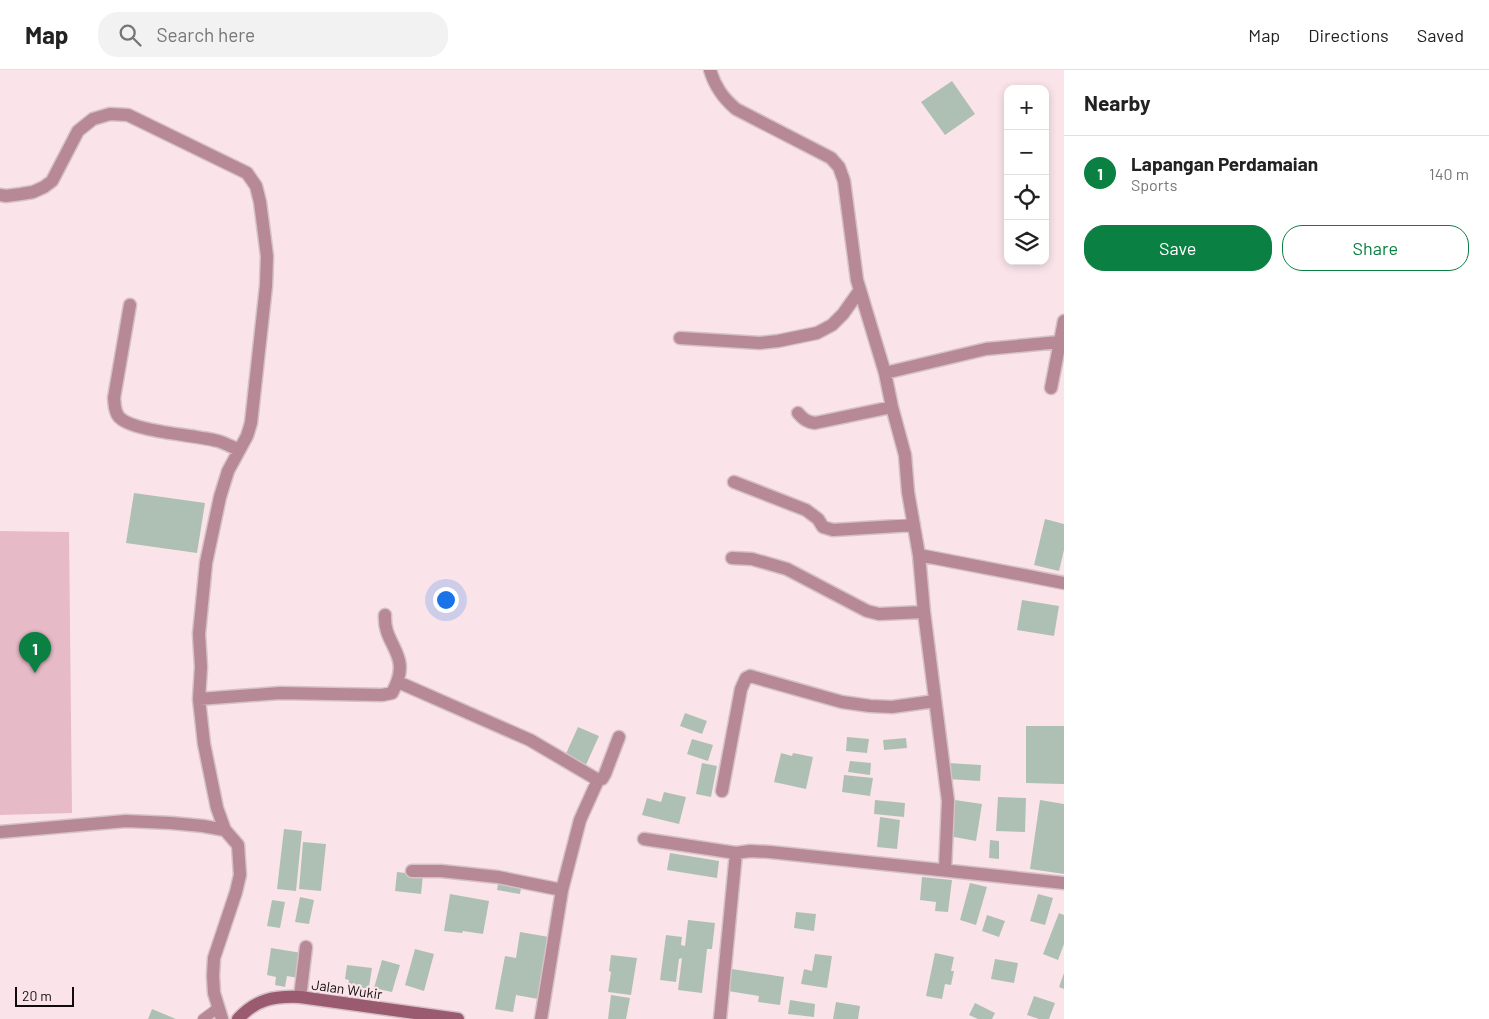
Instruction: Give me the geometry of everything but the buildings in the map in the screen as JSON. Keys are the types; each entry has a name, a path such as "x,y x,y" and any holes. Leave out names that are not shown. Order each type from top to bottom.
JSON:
{"street":[{"path":"712,75 718,90 736,109 831,158 839,167 844,182 856,280 885,373 905,455 908,492 918,555 948,801 945,870"},
{"path":"0,195 6,196 33,192 44,187 52,181 78,131 93,119 110,114 128,115 247,174 256,186 260,202 267,266 251,423 247,436 228,471 220,497 206,563 199,634 200,668 198,699 204,744 217,808 225,830 238,844 240,876 214,958 214,993 220,1014"},
{"path":"680,338 760,342 778,341 817,333 832,325 861,295"},
{"path":"130,305 114,398 115,411 120,418 136,425 165,432 218,441 240,450"},
{"path":"1051,388 1060,361 1059,342 1064,321"},
{"path":"885,373 986,349 1059,342"},
{"path":"798,413 808,422 815,423 892,407"},
{"path":"734,482 806,510 828,529 914,525"},
{"path":"918,555 1064,583"},
{"path":"732,558 752,559 787,569 867,611 878,614 924,612"},
{"path":"198,699 280,693 382,695 392,693 398,682 400,671 399,657 386,629 385,615"},
{"path":"722,790 741,689 746,678 750,676 842,702 870,706 892,707 935,701"},
{"path":"398,682 530,740 598,780"},
{"path":"541,1019 562,890 580,820 598,780 602,779 605,774 619,737"},
{"path":"0,832 126,821 171,823 225,830"},
{"path":"644,839 736,854 750,851 770,852 1064,883"},
{"path":"720,1019 736,854"},
{"path":"412,871 441,871 504,878 562,890"},
{"path":"300,997 306,947"},
{"name":"Jalan Wukir","path":"238,1019 246,1010 262,1000 282,996 458,1019"}],"lane":[{"path":"203,1019 220,1014"}],"shaded area":[{"path":"0,531 69,532 72,813 0,815"}],"place":[{"name":"Lapangan Perdamaian","path":"35,673"}]}
